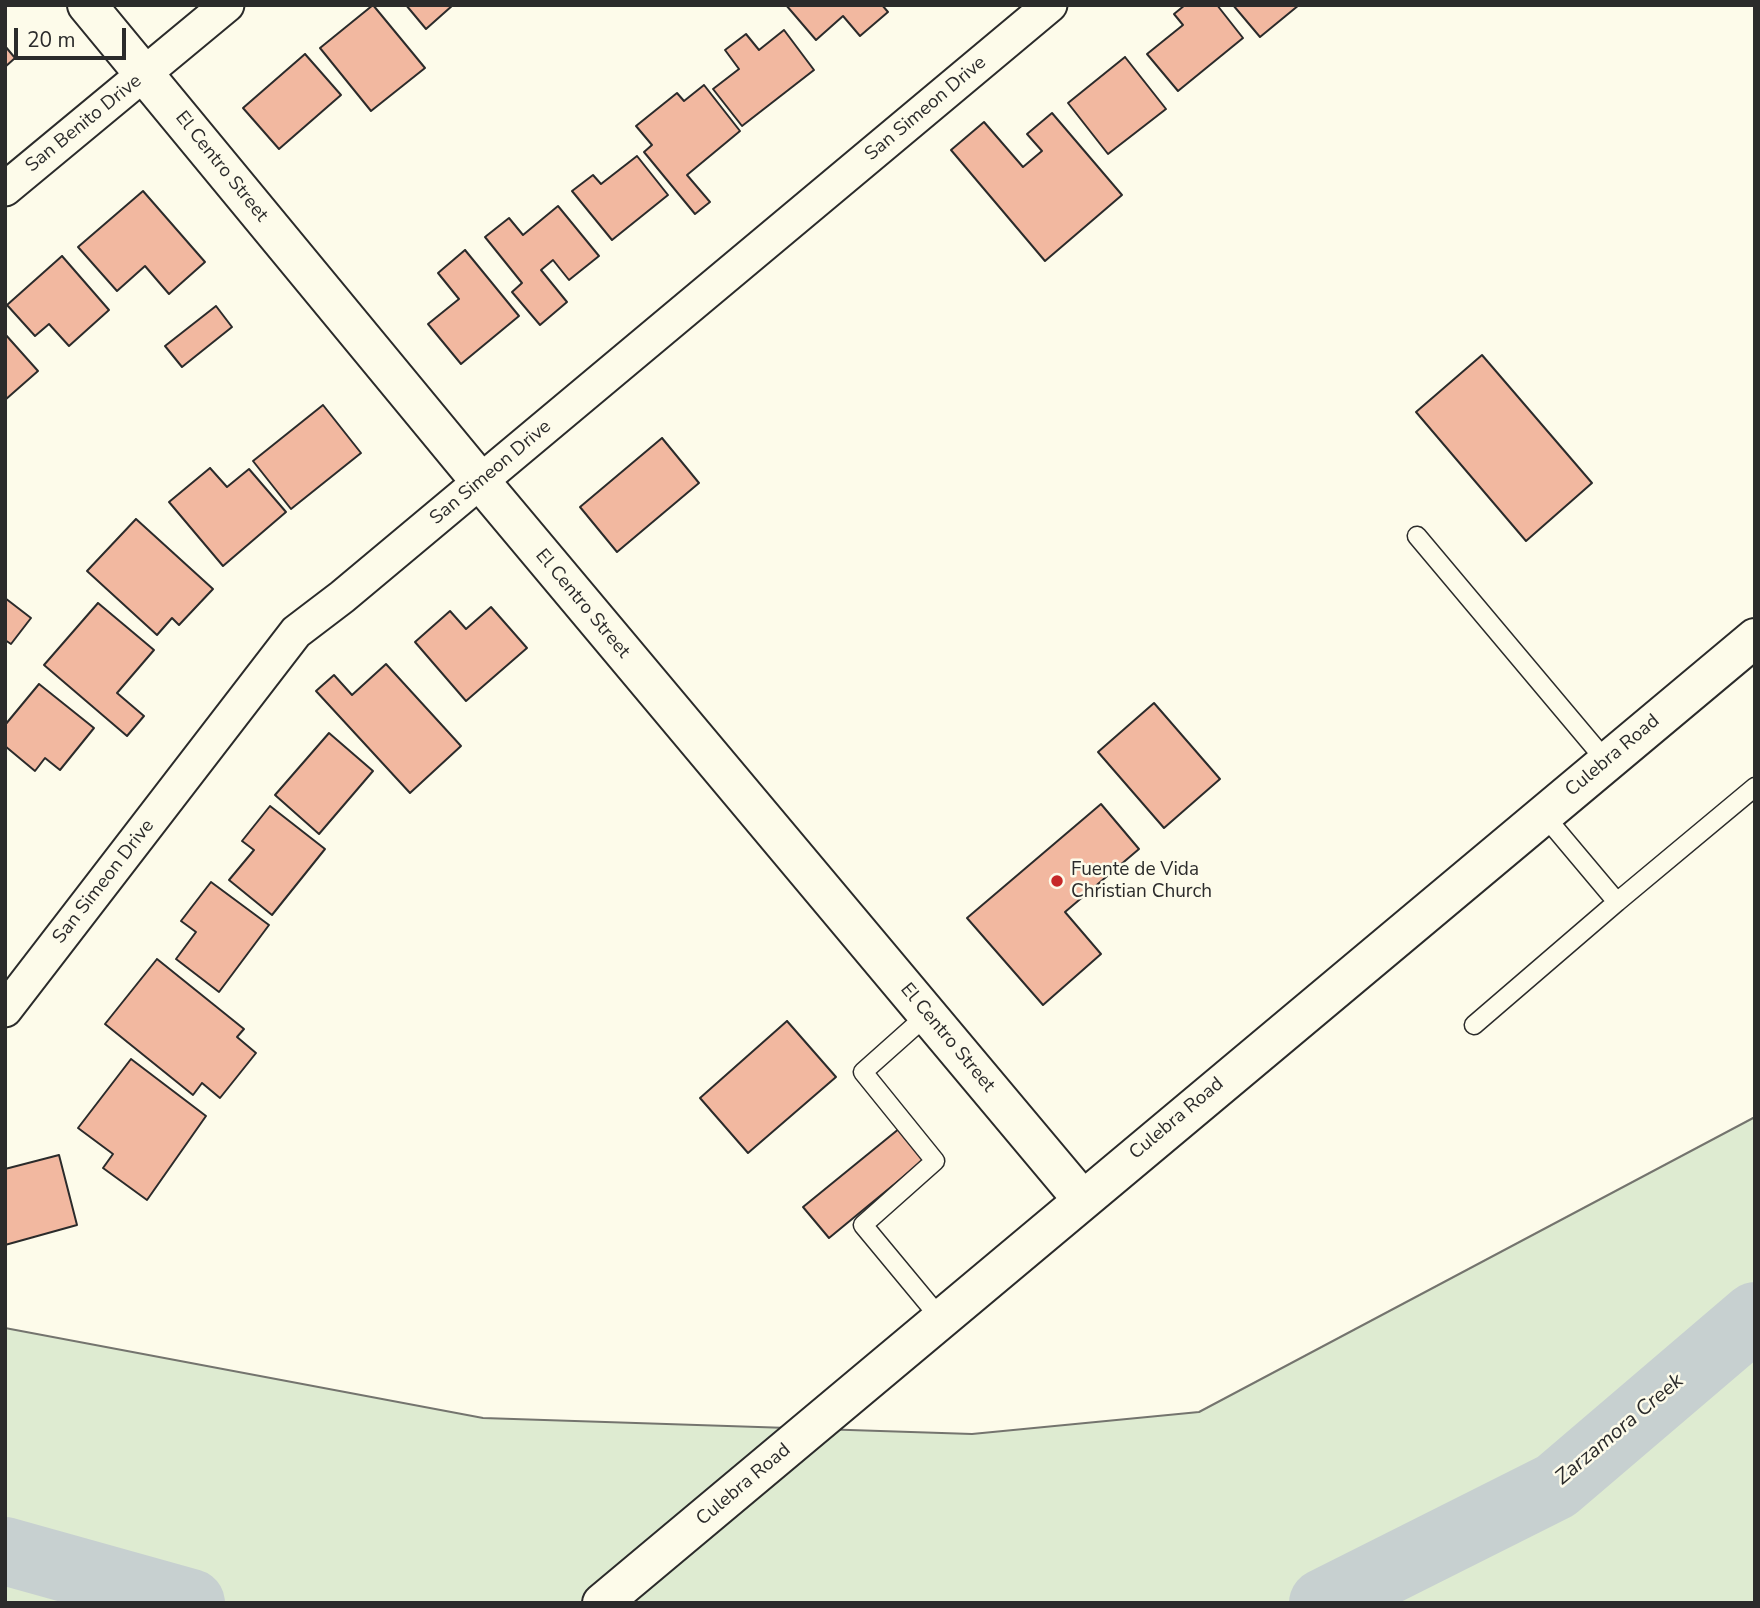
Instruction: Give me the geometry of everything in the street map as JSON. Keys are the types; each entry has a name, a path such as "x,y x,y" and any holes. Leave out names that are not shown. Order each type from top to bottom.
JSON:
{"street":[{"name":"El Centro Street","path":"87,5 480,481 1082,1199"},
{"name":"San Benito Drive","path":"5,189 228,5"},
{"name":"San Simeon Drive","path":"5,1010 296,632 342,597 1050,5"},
{"name":"Culebra Road","path":"602,1603 1755,638"}],"lane":[{"path":"1417,536 1607,762"},
{"path":"1475,1025 1755,787"},
{"path":"1544,814 1617,902"},
{"path":"927,1015 863,1072 935,1161 863,1225 941,1319"}],"green space":[{"path":"1755,1117 1755,1603 5,1603 5,1328 483,1418 972,1434 1199,1412"}],"building":[{"path":"373,5 425,68 371,111 320,48"},
{"path":"406,5 453,5 426,29"},
{"path":"786,5 882,5 888,12 860,36 843,16 816,40"},
{"path":"1185,5 1217,5 1243,38 1178,91 1147,54 1183,25 1174,14"},
{"path":"1233,5 1299,5 1260,37"},
{"path":"784,30 814,70 742,126 713,89 739,69 725,50 746,34 759,50"},
{"path":"5,46 15,58 5,67"},
{"path":"305,54 341,95 279,149 243,108"},
{"path":"1125,57 1166,109 1108,154 1068,103"},
{"path":"704,85 740,131 687,175 710,202 695,214 644,152 652,145 636,126 677,93 684,101"},
{"path":"1052,113 1122,195 1045,261 951,150 984,122 1023,167 1042,151 1027,134"},
{"path":"637,156 668,195 612,240 572,191 593,175 601,184"},
{"path":"143,191 205,262 169,294 145,266 117,291 78,247"},
{"path":"558,206 599,256 569,280 553,260 541,270 567,302 540,325 512,292 522,283 485,237 509,218 523,235"},
{"path":"465,250 519,316 461,364 428,324 459,299 438,273"},
{"path":"62,256 109,310 69,346 49,324 35,336 7,305"},
{"path":"216,306 232,327 182,367 165,346"},
{"path":"5,334 38,371 5,400"},
{"path":"1482,355 1592,483 1526,541 1416,412"},
{"path":"323,405 361,453 291,509 253,461"},
{"path":"662,438 699,483 617,552 580,507"},
{"path":"210,468 227,487 249,469 286,512 223,566 169,502"},
{"path":"136,519 213,589 179,625 172,618 157,635 87,571"},
{"path":"5,598 31,618 11,644 5,640"},
{"path":"98,603 154,650 117,693 144,716 127,736 44,665"},
{"path":"491,607 527,648 466,701 415,642 450,611 466,629"},
{"path":"386,664 461,746 410,793 316,691 334,675 352,695"},
{"path":"39,684 94,728 60,770 45,758 35,771 5,746 5,725"},
{"path":"1154,703 1220,779 1164,828 1098,752"},
{"path":"329,733 373,771 319,834 275,795"},
{"name":"Fuente de Vida Christian Church","path":"1101,804 1139,849 1065,912 1101,954 1043,1005 967,918"},
{"path":"270,806 325,849 272,915 229,880 254,850 242,841"},
{"path":"211,882 269,925 219,992 176,959 196,932 181,921"},
{"path":"157,959 244,1029 237,1037 256,1053 220,1098 202,1083 193,1095 105,1024"},
{"path":"787,1021 836,1077 748,1153 700,1098"},
{"path":"131,1059 206,1116 147,1200 103,1168 113,1154 78,1128"},
{"path":"900,1128 925,1159 829,1238 803,1207"},
{"path":"59,1155 77,1225 5,1245 5,1169"}],"waterway":[{"name":"Zarzamora Creek","path":"1323,1603 1556,1486 1755,1316"},
{"name":"Zarzamora Creek","path":"5,1551 191,1603"}],"place":[{"name":"Fuente de Vida Christian Church","path":"1057,881"}]}
